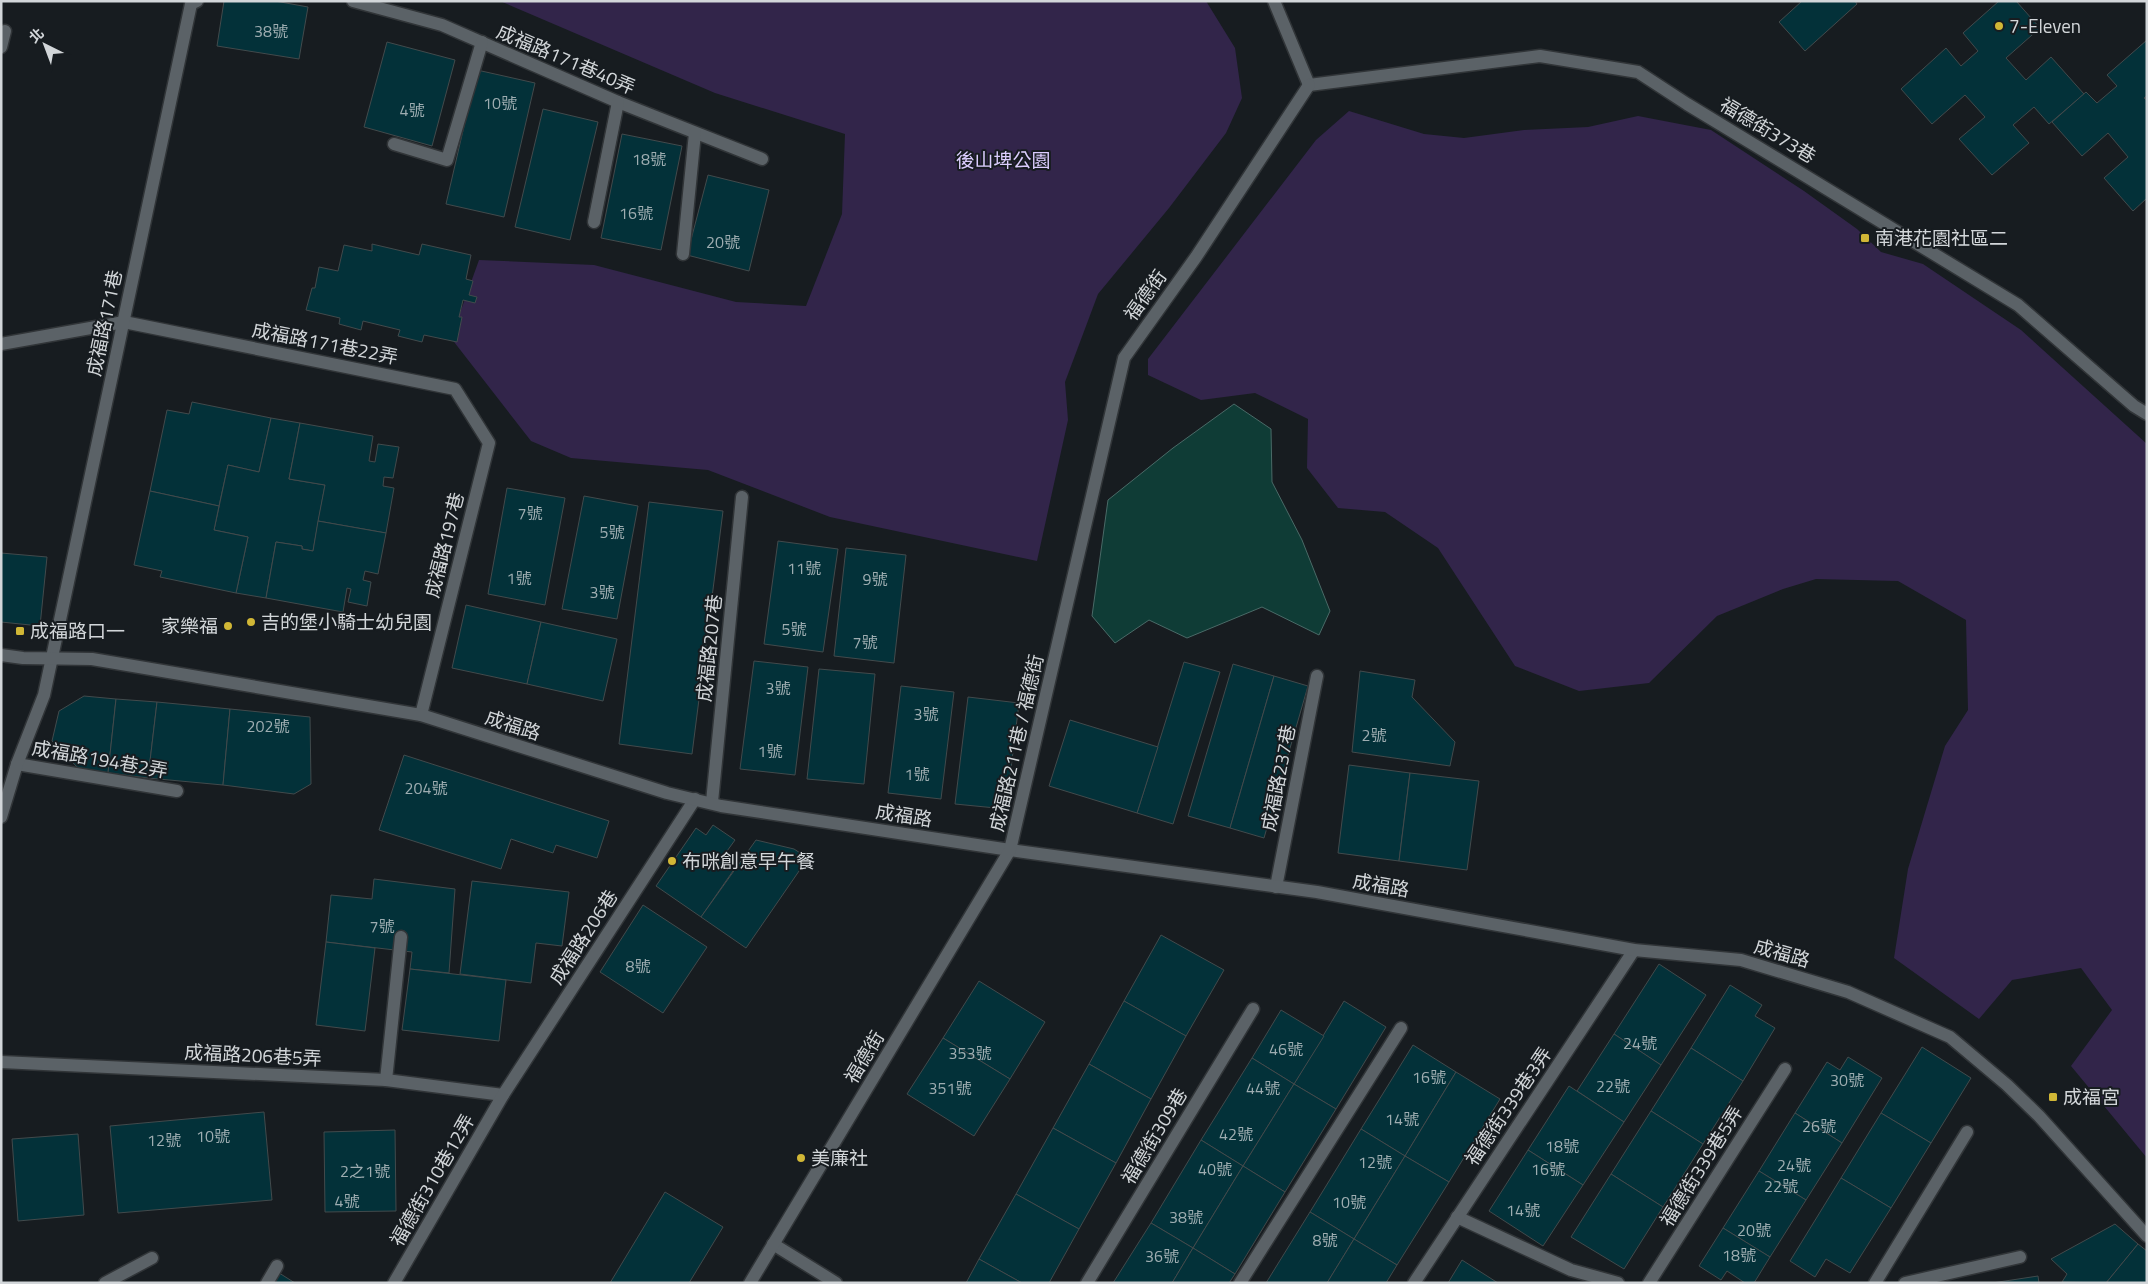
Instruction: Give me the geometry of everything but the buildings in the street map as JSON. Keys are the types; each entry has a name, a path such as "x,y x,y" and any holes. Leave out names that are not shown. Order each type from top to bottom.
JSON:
{"street":[{"name":"成福路171巷","path":"1,817 17,764 44,695 191,4 197,1"},
{"name":"成福路171巷40弄","path":"354,1 442,25 618,102 762,160"},
{"path":"1274,1 1309,85"},
{"path":"1,47 5,32"},
{"path":"394,144 447,160 482,42"},
{"name":"福德街373巷","path":"1309,85 1540,56 1638,72 1687,104 2018,305 2134,406 2147,414"},
{"name":"福德街","path":"1058,643 1124,358 1196,257 1309,85"},
{"path":"594,222 618,102"},
{"path":"683,254 695,133"},
{"path":"1,344 124,322"},
{"name":"成福路171巷22弄","path":"124,322 455,389 489,443"},
{"name":"成福路197巷","path":"421,715 489,443"},
{"name":"成福路207巷","path":"712,802 742,497"},
{"name":"成福路211巷 / 福德街","path":"1010,850 1058,643"},
{"name":"成福路","path":"1,655 22,658 92,659 421,715 668,793 712,802 721,806 1010,850 1317,892 1634,950 1741,960 1848,992 1950,1037 2007,1085 2039,1116 2147,1236"},
{"name":"成福路237巷","path":"1276,887 1317,676"},
{"name":"成福路194巷2弄","path":"17,764 177,791"},
{"name":"成福路206巷","path":"503,1095 695,799"},
{"name":"福德街","path":"750,1283 1010,850"},
{"path":"386,1080 401,937"},
{"name":"福德街339巷3弄","path":"1414,1283 1634,950"},
{"name":"福德街309巷","path":"1087,1283 1253,1009"},
{"path":"1240,1283 1401,1028"},
{"name":"成福路206巷5弄","path":"1,1062 386,1080 503,1095"},
{"name":"福德街339巷5弄","path":"1649,1283 1785,1069"},
{"name":"福德街310巷12弄","path":"394,1283 503,1095"},
{"path":"1875,1283 1967,1132"},
{"path":"1457,1218 1571,1270 1618,1283"},
{"path":"773,1244 836,1283"},
{"path":"1906,1283 1963,1277 2020,1257"},
{"path":"106,1283 152,1258"},
{"path":"267,1283 277,1266"}],"green space":[{"name":"後山埤公園","path":"500,1 1206,1 1235,48 1242,98 1226,133 1169,208 1098,294 1065,382 1068,420 1037,561 830,517 708,470 571,458 531,441 451,338 479,260 594,265 736,302 806,306 842,214 845,134 715,93"},
{"path":"1349,111 1424,134 1464,138 1524,130 1588,127 1638,116 1711,130 1804,191 1857,229 1881,252 1923,264 2021,330 2147,444 2147,1158 2071,1066 2112,1010 2081,968 2012,980 1979,1019 1894,958 1908,869 1945,746 1968,710 1966,620 1898,581 1816,579 1783,589 1717,616 1649,683 1579,691 1515,666 1438,548 1385,512 1338,508 1307,468 1308,419 1255,393 1201,400 1148,375 1148,359 1316,140"}],"shaded area":[{"path":"1234,404 1271,429 1272,482 1302,540 1330,611 1319,635 1262,607 1187,638 1149,620 1115,643 1092,616 1108,500 1173,448"}],"place":[{"name":"7-Eleven","path":"1999,26"},
{"name":"南港花園社區二","path":"1865,238"},
{"name":"吉的堡小騎士幼兒園","path":"251,622"},
{"name":"家樂福","path":"228,626"},
{"name":"成福路口一","path":"20,631"},
{"name":"布咪創意早午餐","path":"672,861"},
{"name":"成福宮","path":"2053,1097"},
{"name":"美廉社","path":"801,1158"}]}
